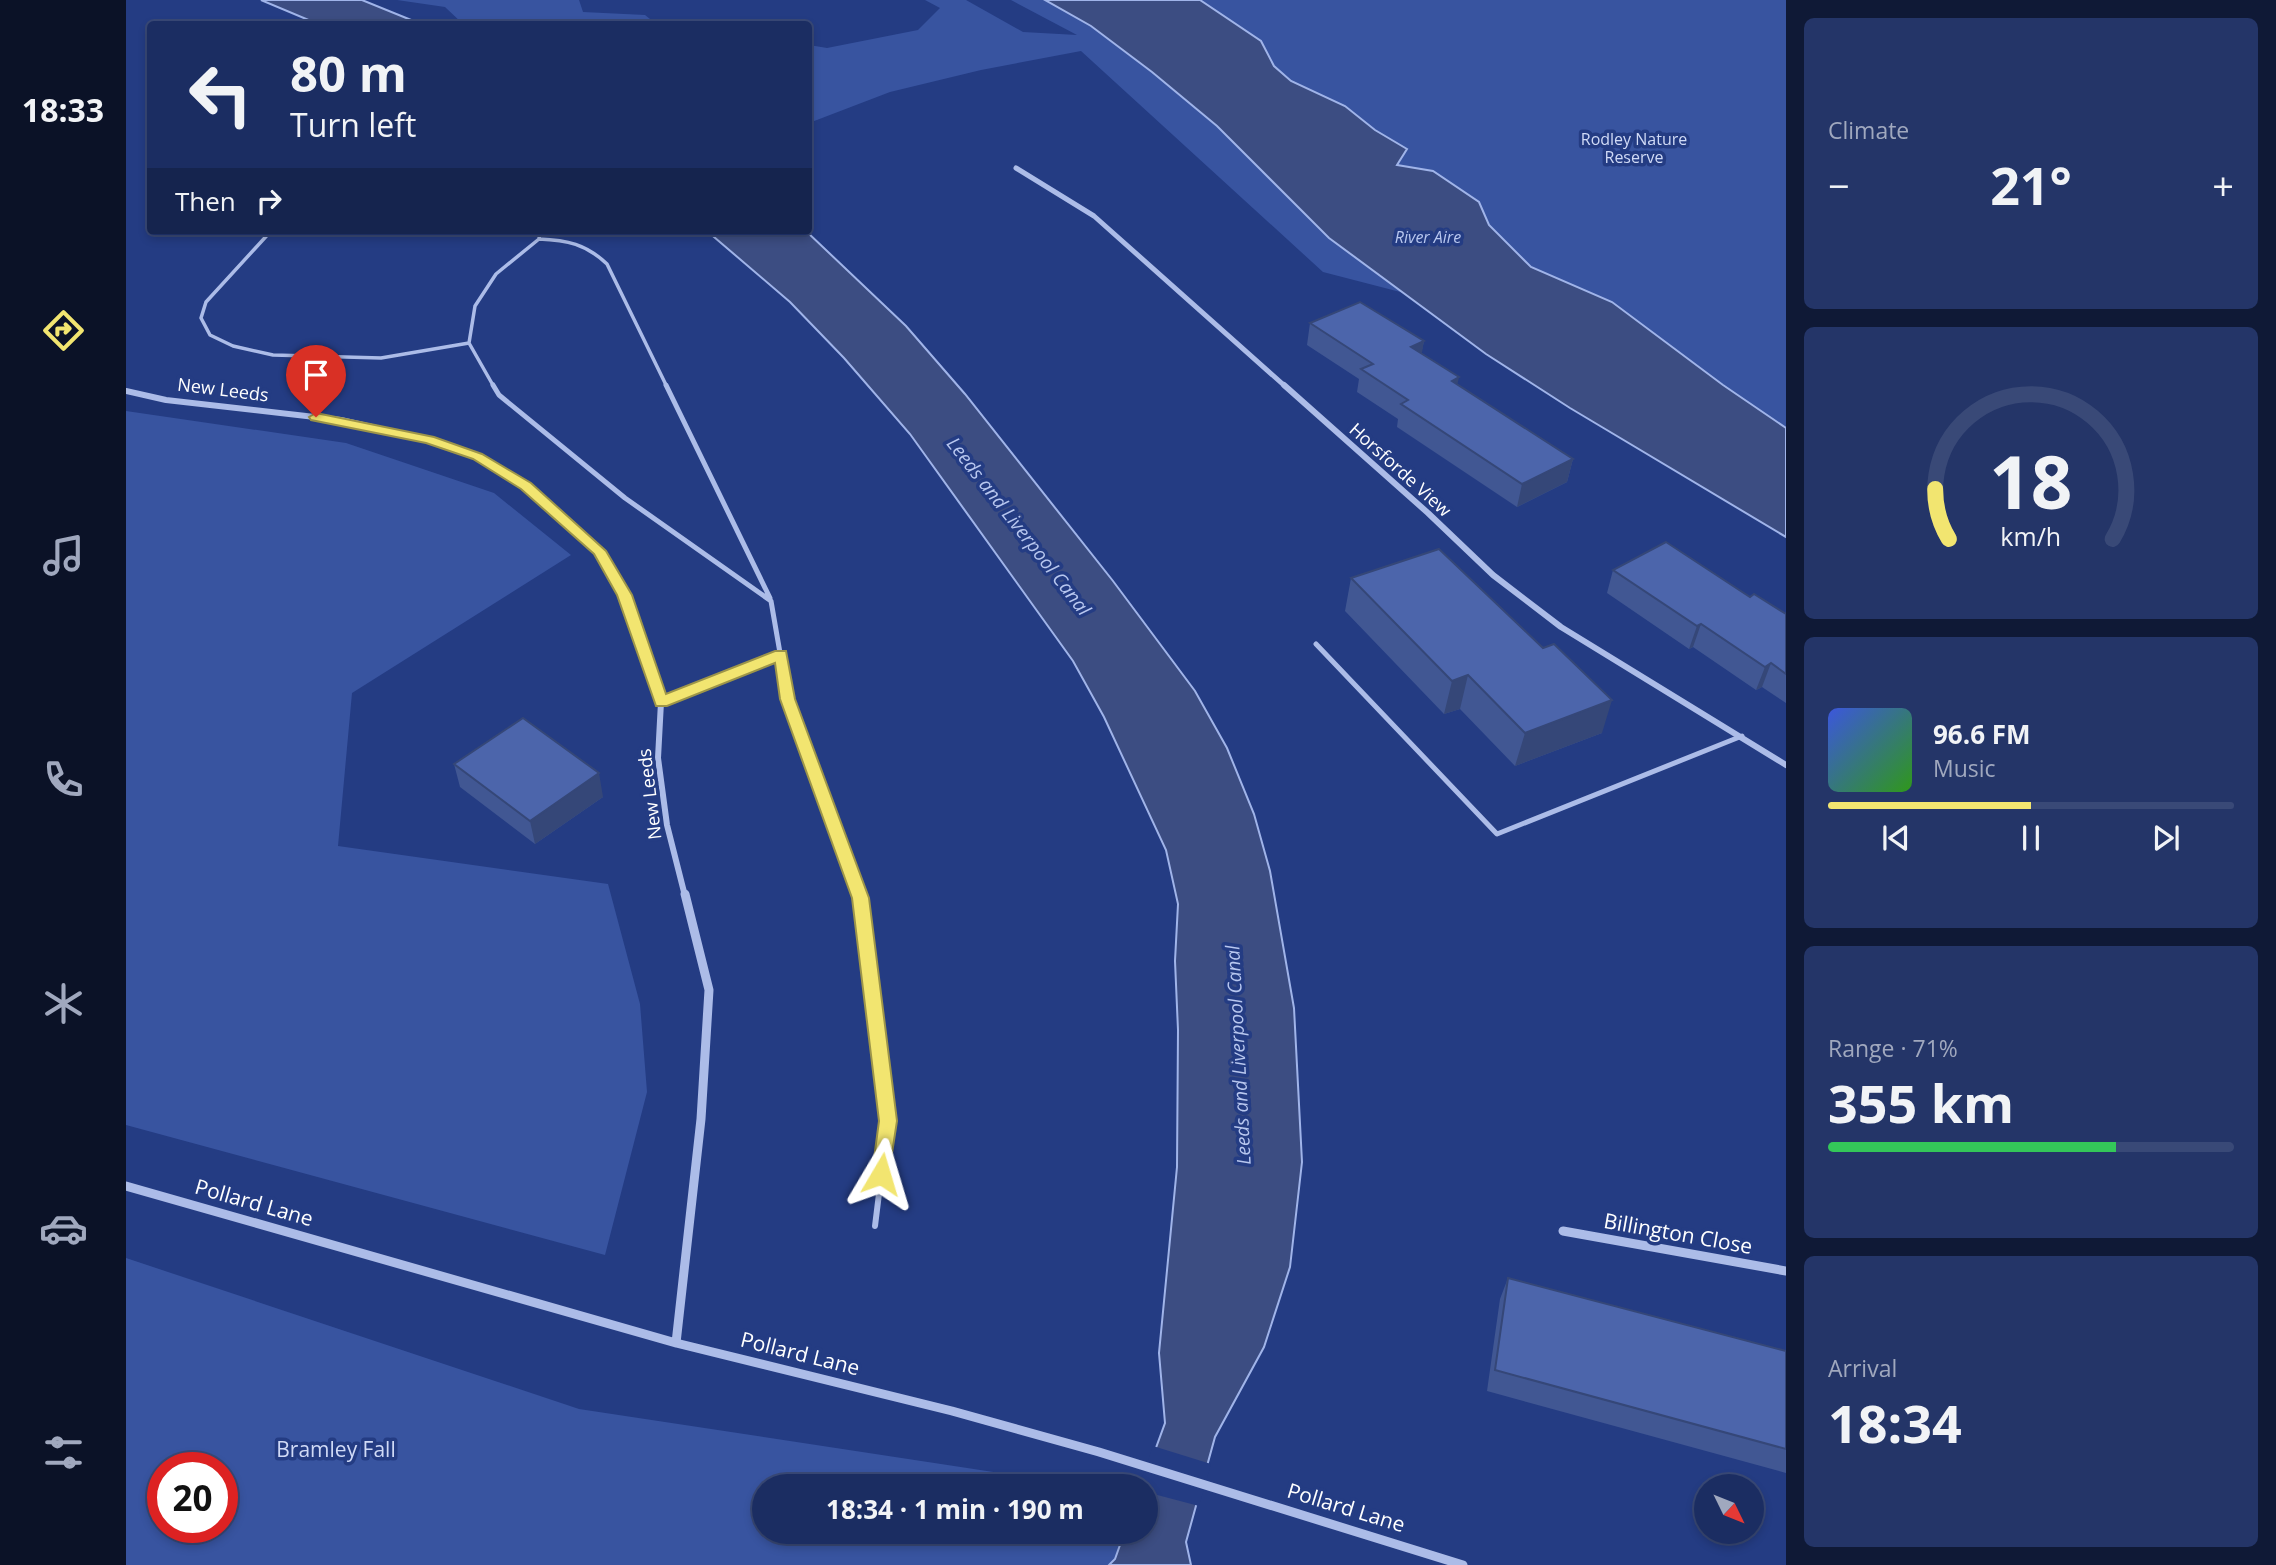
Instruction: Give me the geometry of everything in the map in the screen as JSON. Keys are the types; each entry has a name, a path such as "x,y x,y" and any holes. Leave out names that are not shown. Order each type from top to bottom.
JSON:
{"street":[{"name":"Horsforde View","path":"1016,168 1094,216 1428,513 1493,575 1561,627 1786,765"},
{"name":"New Leeds","path":"126,391 166,400 341,420 429,440 478,456 526,486 599,551 625,595 661,702 658,758 667,825 709,990 701,1119 676,1343"},
{"name":"Pollard Lane","path":"126,1186 676,1343 952,1411 1099,1452 1463,1565"},
{"name":"Billington Close","path":"1563,1231 1786,1271"}],"lane":[{"path":"267,235 206,302 201,318 210,335 233,346 273,355 381,358 469,343"},
{"path":"539,239 540,235"},
{"path":"771,601 625,498 499,395 469,343 475,306 496,274 539,239 571,240 592,248 607,264 771,601 788,699 860,898 888,1121 875,1226"},
{"path":"1316,644 1497,834 1742,736"},
{"path":"661,702 781,654"}],"green space":[{"path":"397,0 579,0 583,12 645,15 652,21 460,21 445,7"},
{"path":"925,0 966,0 1023,32 1077,35 1011,0 1045,0 1091,26 1217,126 1329,238 1408,294 1323,272 1081,51 981,70 890,92 812,122 812,46 827,48 918,30 940,8"},
{"name":"Rodley Nature Reserve","path":"1200,0 1786,0 1786,428 1723,385 1612,302 1531,267 1489,225 1479,202 1433,171 1396,165 1407,149 1375,130 1345,106 1291,81 1274,66 1261,41"},
{"path":"126,411 346,443 494,493 571,555 352,693 338,846 608,884 640,1004 647,1092 605,1255 126,1125"},
{"name":"Bramley Fall","path":"126,1258 579,1409 1007,1474 752,1474 752,1544 1120,1544 1115,1559 1109,1565 126,1565"}],"water":[{"path":"261,0 362,0 414,21 311,21"},
{"name":"River Aire","path":"1045,0 1200,0 1261,41 1274,66 1291,81 1345,106 1375,130 1407,149 1397,165 1433,171 1479,202 1489,225 1531,267 1612,302 1723,385 1786,428 1786,537 1570,408 1486,354 1329,238 1217,126 1152,72 1091,26"},
{"name":"Leeds and Liverpool Canal","path":"712,235 810,235 906,326 965,394 1113,581 1195,691 1227,748 1254,814 1270,871 1294,1008 1302,1162 1290,1267 1264,1347 1215,1437 1186,1542 1191,1565 1109,1565 1115,1559 1120,1544 1158,1544 1158,1474 1146,1474 1165,1423 1159,1353 1177,1167 1178,1030 1175,961 1178,904 1166,850 1104,717 1073,661 910,434 844,358 790,302"}],"pier":[{"path":"1153,1446 1211,1464 1199,1506 1158,1495 1158,1474 1143,1474"}],"building":[{"path":"1360,302 1424,341 1411,347 1459,377 1452,381 1573,459 1522,484 1401,404 1408,400 1361,369 1373,364 1310,323"},
{"path":"1666,542 1750,597 1754,594 1786,614 1786,674 1771,663 1765,667 1613,570"},
{"path":"1439,549 1543,648 1554,644 1612,700 1525,733 1468,675 1452,681 1351,578"},
{"path":"523,718 599,773 530,821 454,764"},
{"path":"1508,1278 1786,1351 1786,1449 1495,1370"}],"route":[{"path":"316,417 429,440 478,456 526,486 599,551 625,595 661,702 781,654 788,699 860,898 888,1121 881,1174"}]}
